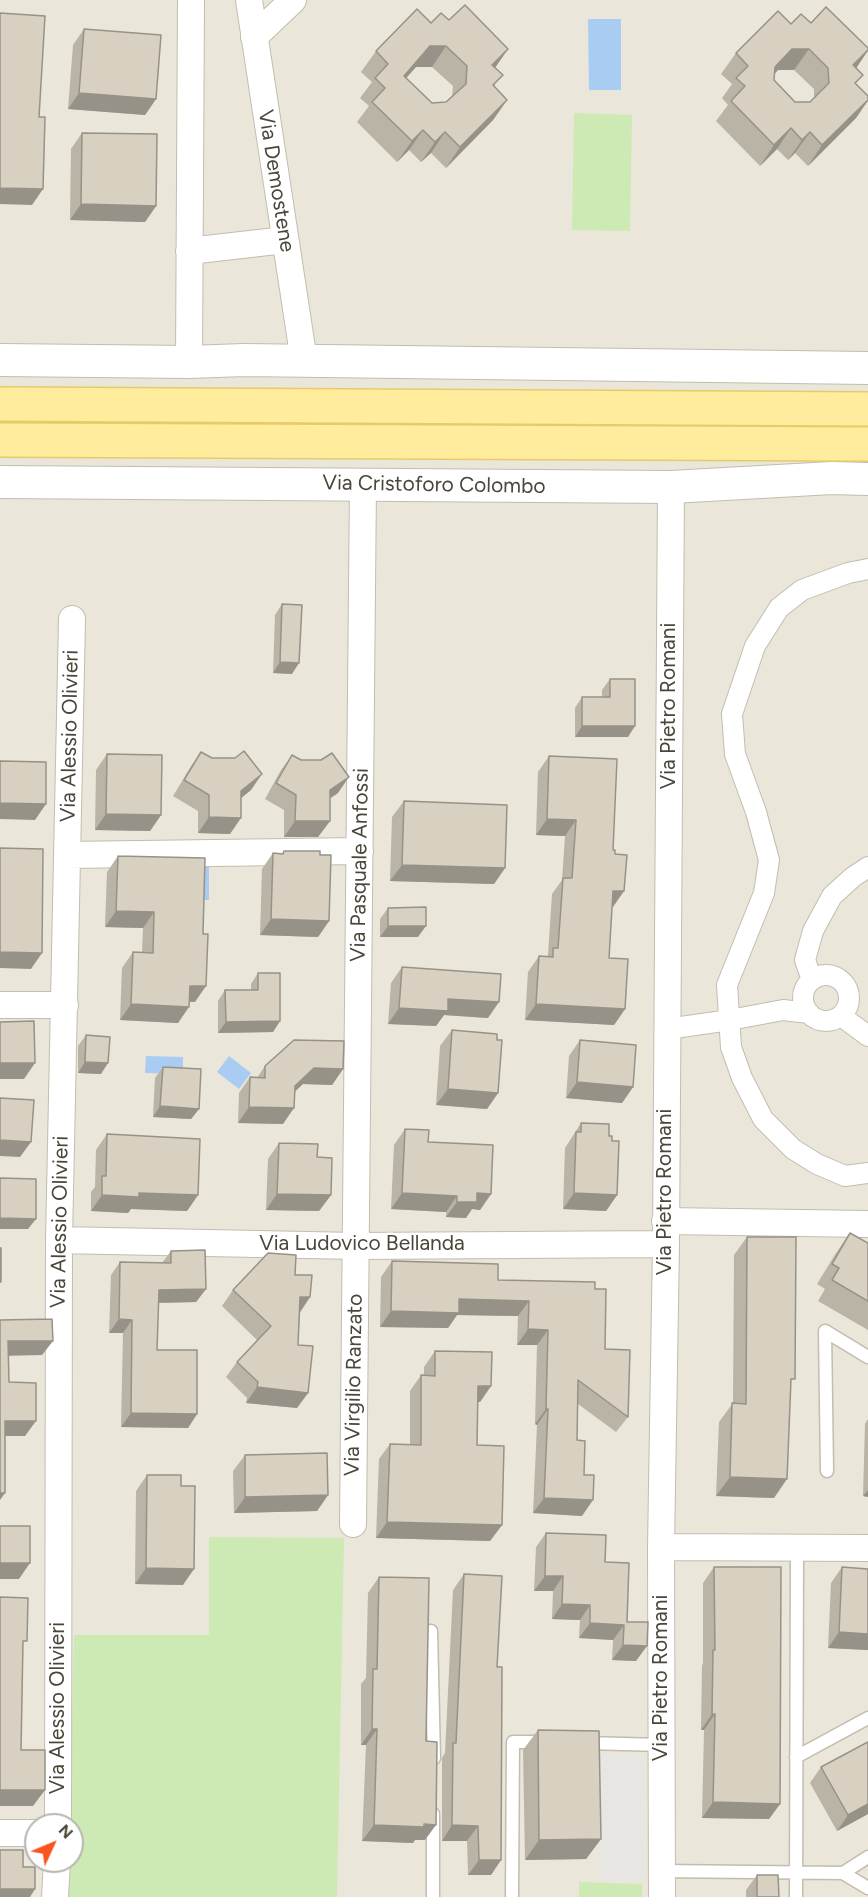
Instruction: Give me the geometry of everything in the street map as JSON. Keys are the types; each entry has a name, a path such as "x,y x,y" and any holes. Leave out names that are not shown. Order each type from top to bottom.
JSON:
{"main road":[{"path":"0,404 868,409"},
{"name":"Via Cristoforo Colombo","path":"0,440 868,444"}],"street":[{"path":"189,362 190,0"},
{"name":"Via Demostene","path":"249,0 304,361"},
{"path":"254,37 293,0"},
{"path":"189,251 285,240"},
{"path":"0,360 189,362 244,360 868,368"},
{"path":"832,478 855,492 868,493"},
{"name":"Via Cristoforo Colombo","path":"0,482 363,483 671,488 832,478 868,478"},
{"name":"Via Pasquale Anfossi","path":"356,1246 363,483"},
{"name":"Via Pietro Romani","path":"662,1897 661,1547 671,488"},
{"path":"868,569 848,573 802,590 779,608 755,646 732,714 735,754 756,812 769,860 764,893 727,985 731,1047 742,1078 763,1119 793,1149 817,1164 845,1176 868,1173"},
{"name":"Via Alessio Olivieri","path":"58,1813 59,1240 72,619"},
{"path":"67,855 360,851"},
{"path":"812,980 805,960 813,931 832,896 868,867"},
{"path":"667,1029 783,1010 808,1013 820,1020 828,1021 841,1016 849,1003 846,987 834,977 819,977 812,980 804,993 808,1013"},
{"path":"0,1005 65,1005"},
{"path":"841,1016 868,1036"},
{"name":"Via Ludovico Bellanda","path":"59,1240 356,1246 868,1224"},
{"name":"Via Virgilio Ranzato","path":"353,1524 356,1246"},
{"path":"661,1547 868,1548"},
{"path":"0,1833 24,1833"},
{"path":"55,1897 56,1873"}],"lane":[{"path":"827,1471 825,1331 868,1357"},
{"path":"796,1897 797,1548"},
{"path":"431,1631 434,1774"},
{"path":"796,1757 868,1718"},
{"path":"512,1896 513,1742 662,1745"},
{"path":"433,1796 433,1897"},
{"path":"843,1873 868,1857"},
{"path":"662,1871 843,1873 868,1888"}],"shaded area":[{"path":"0,0 868,0 868,1897 0,1897"},
{"path":"601,1754 645,1755 644,1881 600,1880"}],"green space":[{"path":"574,113 632,115 630,231 572,230"},
{"path":"209,1537 344,1538 337,1897 69,1897 70,1873 84,1873 84,1813 70,1813 74,1635 209,1635"},
{"path":"579,1882 642,1884 642,1897 579,1897"}],"water":[{"path":"588,19 621,19 621,90 589,90"},
{"path":"198,865 209,865 209,900 198,900"},
{"path":"146,1056 183,1057 183,1074 145,1073"},
{"path":"229,1056 251,1073 239,1089 217,1072"}],"building":[{"path":"465,5 508,49 492,65 503,75 493,85 507,100 460,147 445,132 435,142 423,130 412,141 372,102 385,88 375,78 388,64 376,51 417,9 431,23 441,13 449,20","holes":["430,46 446,46 467,66 466,84 446,102 432,103 404,76"]},
{"path":"826,7 868,48 853,65 863,75 855,83 868,96 868,100 822,145 810,132 802,140 791,128 774,145 731,101 745,86 736,78 748,66 736,53 778,11 791,24 801,14 811,23","holes":["792,49 809,49 828,68 829,83 810,102 795,102 774,80 775,67"]},
{"path":"0,13 45,16 39,117 45,117 43,189 0,188"},
{"path":"84,29 161,35 156,99 79,93"},
{"path":"82,133 157,134 156,206 81,204"},
{"path":"282,604 302,605 299,663 280,662"},
{"path":"610,679 635,679 635,726 582,726 582,697 610,697"},
{"path":"244,751 262,774 241,791 241,818 209,817 209,795 184,780 201,752 212,758 235,758"},
{"path":"332,753 349,777 330,790 330,821 295,821 296,795 276,783 292,755 301,760 321,760"},
{"path":"107,754 162,755 161,815 106,814"},
{"path":"549,756 617,759 613,850 615,854 627,855 624,891 613,891 609,958 628,959 625,1009 536,1004 539,956 553,957 553,948 558,948 563,878 572,878 576,820 547,819"},
{"path":"0,761 46,762 46,804 0,803"},
{"path":"404,801 507,805 505,868 402,865"},
{"path":"0,848 43,849 42,953 0,952"},
{"path":"284,851 320,851 320,855 331,855 329,921 271,919 273,853 283,854"},
{"path":"118,856 205,858 203,934 208,934 206,986 190,986 189,1007 131,1004 133,952 153,953 154,912 116,911"},
{"path":"426,907 426,926 388,926 388,908"},
{"path":"402,967 501,974 499,1002 448,999 448,1011 399,1008"},
{"path":"258,973 280,973 280,1021 226,1022 225,990 258,990"},
{"path":"34,1021 35,1063 0,1063 0,1022"},
{"path":"452,1030 497,1034 497,1040 502,1040 498,1093 448,1089"},
{"path":"86,1035 110,1037 108,1063 85,1062"},
{"path":"294,1040 344,1041 343,1069 314,1068 295,1086 294,1108 249,1107 250,1077 265,1078 265,1066"},
{"path":"580,1040 636,1045 633,1087 577,1082"},
{"path":"163,1067 201,1069 199,1109 160,1106"},
{"path":"0,1098 34,1100 31,1142 0,1140"},
{"path":"581,1123 609,1124 609,1136 612,1136 612,1141 619,1141 617,1195 574,1193 576,1132 581,1132"},
{"path":"405,1129 429,1130 428,1142 493,1145 491,1194 477,1193 477,1202 457,1202 457,1196 402,1193"},
{"path":"107,1134 200,1139 198,1195 139,1193 139,1197 102,1195 102,1176 106,1176"},
{"path":"279,1143 318,1144 317,1157 332,1158 331,1195 277,1194"},
{"path":"0,1178 36,1179 36,1219 0,1218"},
{"path":"850,1233 868,1243 868,1301 832,1280 839,1268 832,1264"},
{"path":"747,1237 796,1237 795,1379 791,1379 787,1479 730,1477 732,1403 746,1404"},
{"path":"1,1248 1,1282 0,1282"},
{"path":"205,1250 206,1289 159,1290 157,1350 197,1350 197,1414 131,1413 132,1320 119,1319 120,1262 171,1263 171,1251"},
{"path":"268,1253 296,1255 295,1275 312,1275 310,1297 300,1297 298,1345 313,1346 308,1393 257,1387 258,1382 237,1362 271,1326 233,1290"},
{"path":"392,1261 498,1264 498,1280 595,1282 595,1289 606,1289 605,1349 630,1350 628,1417 578,1380 577,1440 585,1441 584,1475 594,1475 593,1500 544,1498 548,1409 546,1409 548,1330 528,1329 529,1301 459,1299 459,1313 391,1311"},
{"path":"52,1319 53,1341 8,1341 9,1382 36,1383 36,1421 5,1421 5,1493 0,1493 0,1320"},
{"path":"435,1351 492,1352 491,1386 478,1386 477,1445 504,1446 502,1525 387,1522 390,1444 421,1445 421,1375 435,1376"},
{"path":"327,1453 328,1495 245,1497 245,1455"},
{"path":"147,1475 181,1475 181,1486 195,1486 194,1569 146,1568"},
{"path":"0,1526 30,1526 30,1563 0,1563"},
{"path":"546,1533 606,1535 605,1562 629,1563 627,1622 648,1622 647,1646 623,1645 624,1625 590,1623 590,1605 562,1604 563,1576 545,1576"},
{"path":"714,1567 781,1567 780,1804 713,1802"},
{"path":"842,1567 868,1569 868,1634 839,1632"},
{"path":"464,1574 502,1576 497,1667 502,1667 501,1860 479,1860 478,1826 452,1825 453,1743 456,1743"},
{"path":"379,1577 429,1578 426,1741 437,1742 436,1825 424,1824 424,1827 374,1825 377,1729 372,1729 373,1669 377,1669"},
{"path":"0,1597 28,1598 27,1641 23,1641 21,1750 45,1750 45,1790 0,1790"},
{"path":"538,1730 599,1731 601,1839 539,1840"},
{"path":"868,1742 868,1804 848,1815 821,1767"},
{"path":"0,1850 23,1850 24,1873 35,1873 35,1889 0,1889"},
{"path":"757,1875 778,1875 779,1897 757,1897"}]}
